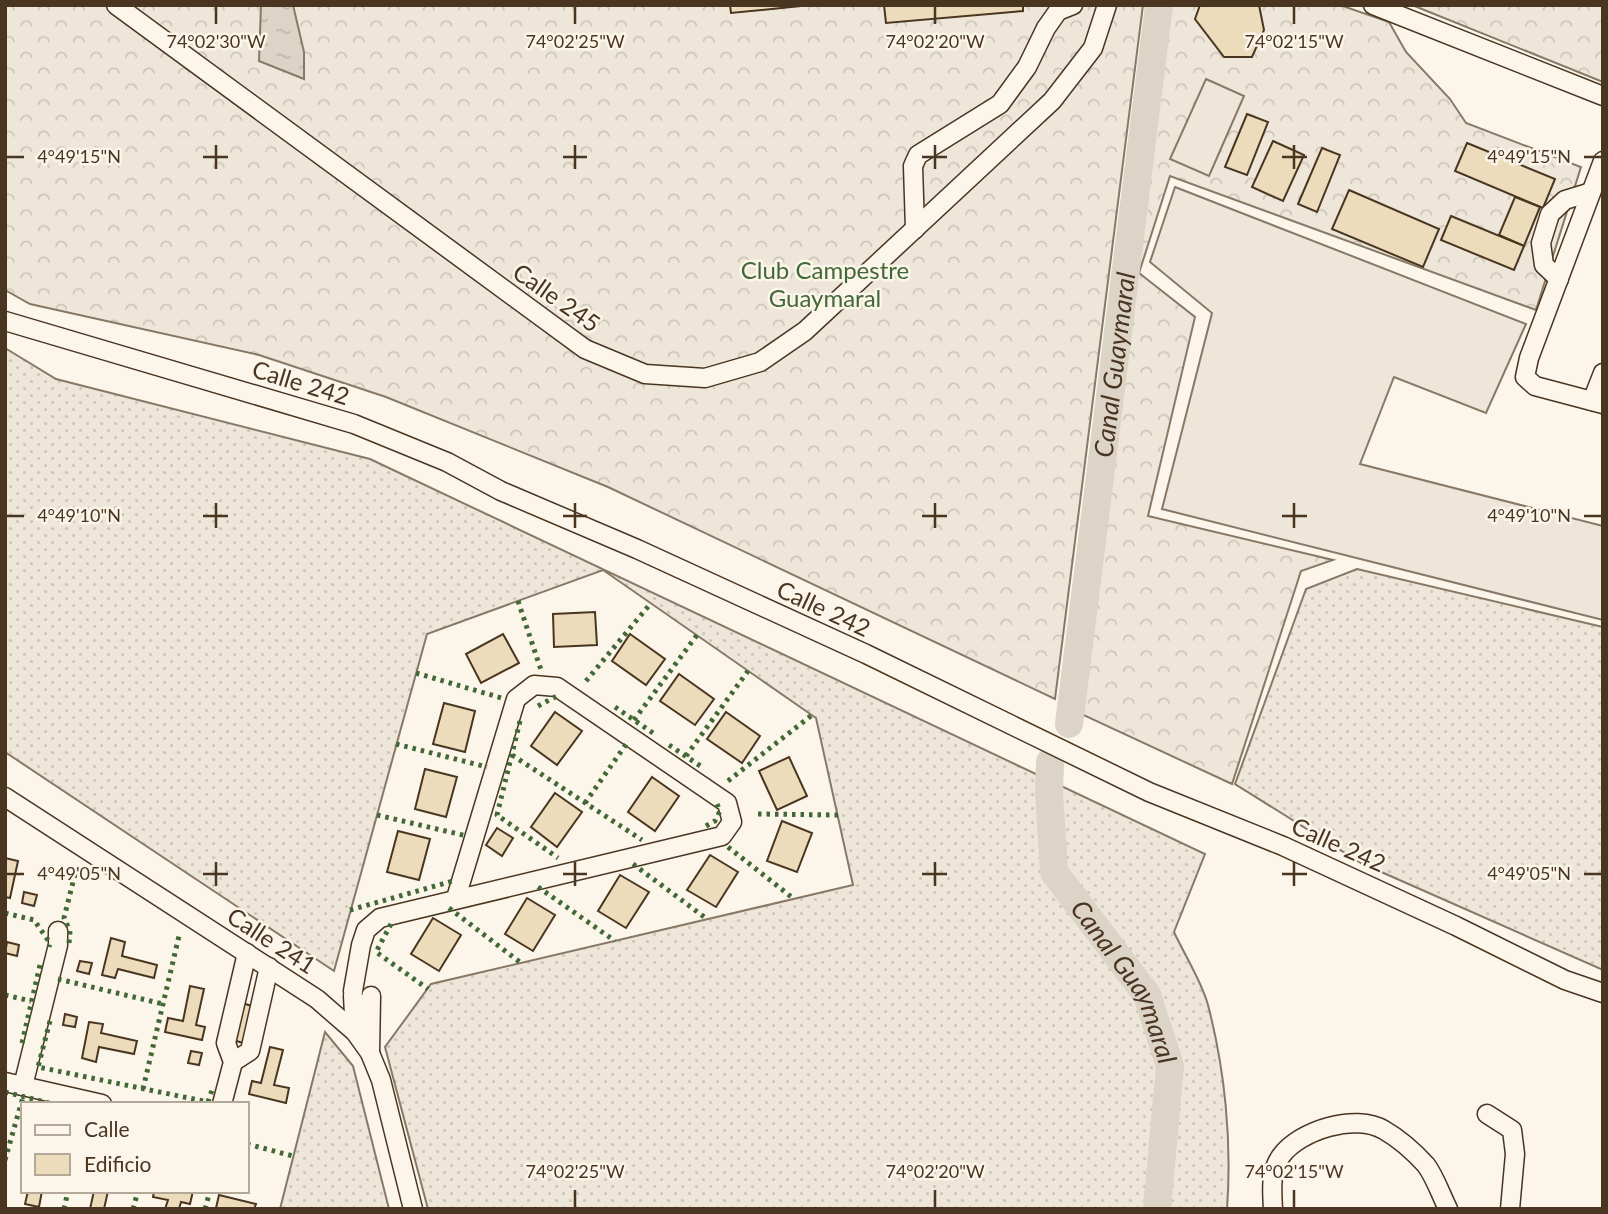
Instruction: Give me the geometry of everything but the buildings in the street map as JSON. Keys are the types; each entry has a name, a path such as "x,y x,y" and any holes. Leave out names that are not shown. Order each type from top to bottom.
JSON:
{"street":[{"name":"Calle 245","path":"116,5 585,349 645,374 705,378 760,362 805,331 1052,101 1093,48 1105,9"},
{"path":"915,229 913,166 918,155 1000,104 1027,67 1058,10 1076,5 1105,9"},
{"path":"1373,5 1603,96"},
{"path":"1603,161 1525,377 1535,386 1597,403 1603,373"},
{"path":"1559,279 1544,264 1541,243 1550,214 1565,200 1591,192"},
{"name":"Calle 242","path":"5,320 354,424 435,457 500,491 638,550 866,654 1149,792 1307,856 1565,981 1603,993"},
{"path":"370,1053 362,994 361,945 366,930 380,918 722,836 732,822 727,803 557,687 534,685 516,699 456,898"},
{"name":"Calle 241","path":"5,797 317,999 355,1032 370,1053 381,1080 413,1209"},
{"path":"58,931 58,945 14,1084 93,1102"},
{"path":"223,1102 233,1062 226,1043 247,953"},
{"path":"233,1062 250,1051 268,967"},
{"path":"355,1032 362,994"},
{"path":"1488,1114 1511,1130 1515,1154 1510,1209"},
{"path":"1273,1209 1272,1178 1281,1156 1293,1144 1314,1133 1351,1122 1369,1124 1385,1131 1426,1166 1448,1209"}],"green space":[{"name":"Club Campestre Guaymaral","path":"5,5 1143,5 1055,699 608,487 386,397 259,355 30,304 5,290"},
{"path":"1161,5 1340,5 1389,22 1406,52 1450,99 1466,123 1581,167 1536,310 1170,176 1139,273 1195,317 1148,516 1333,560 1301,571 1232,784 1064,706"},
{"path":"1412,5 1603,5 1603,82"},
{"path":"1206,79 1244,96 1209,176 1170,159"},
{"path":"1175,187 1526,324 1486,413 1394,377 1360,464 1603,526 1603,620 1162,509 1212,313 1150,262"},
{"path":"5,348 56,379 370,459 1205,854 1174,932 1205,996 1219,1055 1228,1132 1227,1209 428,1209 385,1047 431,984 853,885 816,718 603,570 427,634 334,971 5,752"},
{"path":"1357,569 1603,627 1603,970 1361,863 1235,784 1306,589"},
{"path":"325,1032 353,1066 389,1209 280,1209"}],"water":[{"path":"261,5 293,5 304,52 304,79 259,61"}],"waterway":[{"name":"Canal Guaymaral","path":"1069,724 1159,5"},
{"name":"Canal Guaymaral","path":"1050,762 1049,793 1054,872 1147,995 1170,1066 1157,1209"}],"hedge":[{"path":"518,601 542,673"},
{"path":"586,681 651,603"},
{"path":"634,720 697,635"},
{"path":"686,756 748,671"},
{"path":"416,673 505,699"},
{"path":"538,706 559,697"},
{"path":"615,707 653,733"},
{"path":"728,781 812,715"},
{"path":"520,721 497,815 558,858"},
{"path":"585,803 627,743"},
{"path":"396,744 487,767"},
{"path":"669,745 702,767"},
{"path":"512,755 642,840"},
{"path":"706,826 715,821 720,811 716,802"},
{"path":"758,814 838,815"},
{"path":"377,815 467,836"},
{"path":"728,847 794,899"},
{"path":"633,864 707,919"},
{"path":"69,943 70,931 64,918 75,874"},
{"path":"350,910 453,881"},
{"path":"538,887 615,941"},
{"path":"449,908 521,963"},
{"path":"5,913 34,920 50,943 49,947"},
{"path":"391,924 376,952 428,989"},
{"path":"143,1089 179,936"},
{"path":"22,1043 40,965"},
{"path":"58,979 163,1004"},
{"path":"5,995 31,1001"},
{"path":"50,1021 38,1067 208,1102 212,1090"},
{"path":"5,1092 45,1102"},
{"path":"22,1102 23,1097"},
{"path":"5,1160 21,1104"},
{"path":"248,1144 293,1156"},
{"path":"64,1209 68,1193"},
{"path":"133,1209 137,1193"},
{"path":"205,1209 209,1193"}]}
